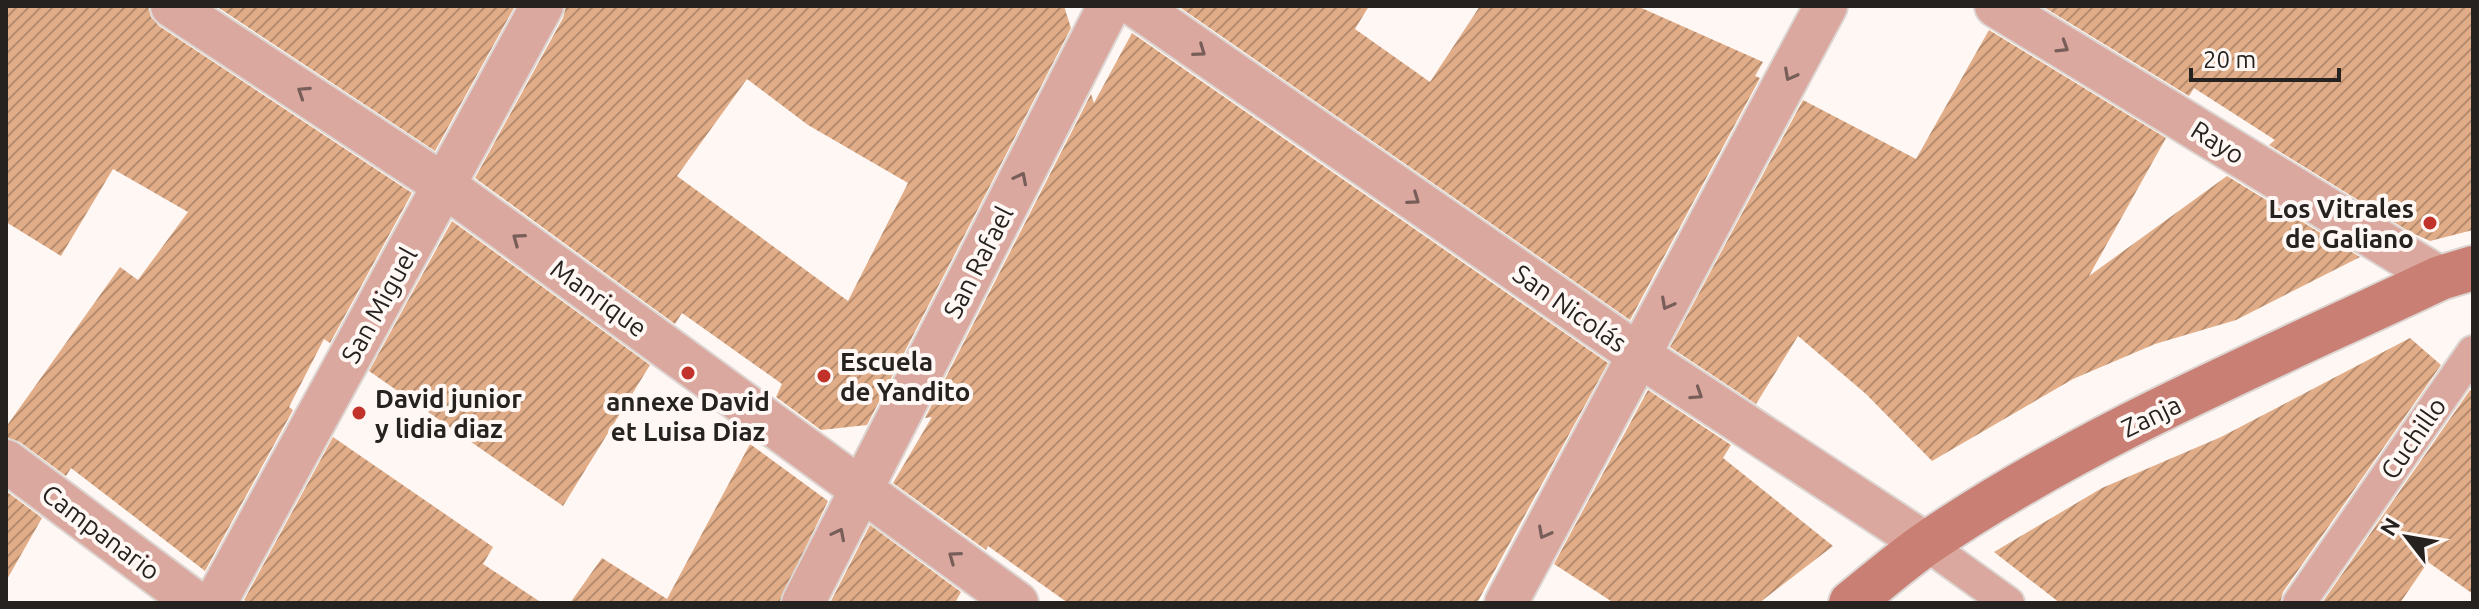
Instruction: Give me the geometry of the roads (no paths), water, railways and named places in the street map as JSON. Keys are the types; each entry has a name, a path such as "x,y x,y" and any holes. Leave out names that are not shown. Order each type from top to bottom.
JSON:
{"main road":[{"name":"Zanja","path":"1851,603 1926,544 2001,496 2108,437 2457,273"}],"street":[{"name":"Manrique","path":"172,6 445,186 1017,603"},
{"name":"San Miguel","path":"215,603 542,6"},
{"name":"San Rafael","path":"803,603 1109,6"},
{"name":"San Nicolás","path":"1136,6 1640,356 1926,544 2008,603"},
{"path":"1506,603 1826,6"},
{"name":"Rayo","path":"1996,6 2457,273"},
{"name":"Cuchillo","path":"2299,603 2473,352"},
{"name":"Campanario","path":"6,461 196,603"}],"place":[{"name":"Los Vitrales de Galiano","path":"2430,223"},
{"name":"annexe David et Luisa Diaz","path":"688,373"},
{"name":"Escuela de Yandito","path":"824,376"},
{"name":"David junior y lidia diaz","path":"359,413"}]}
